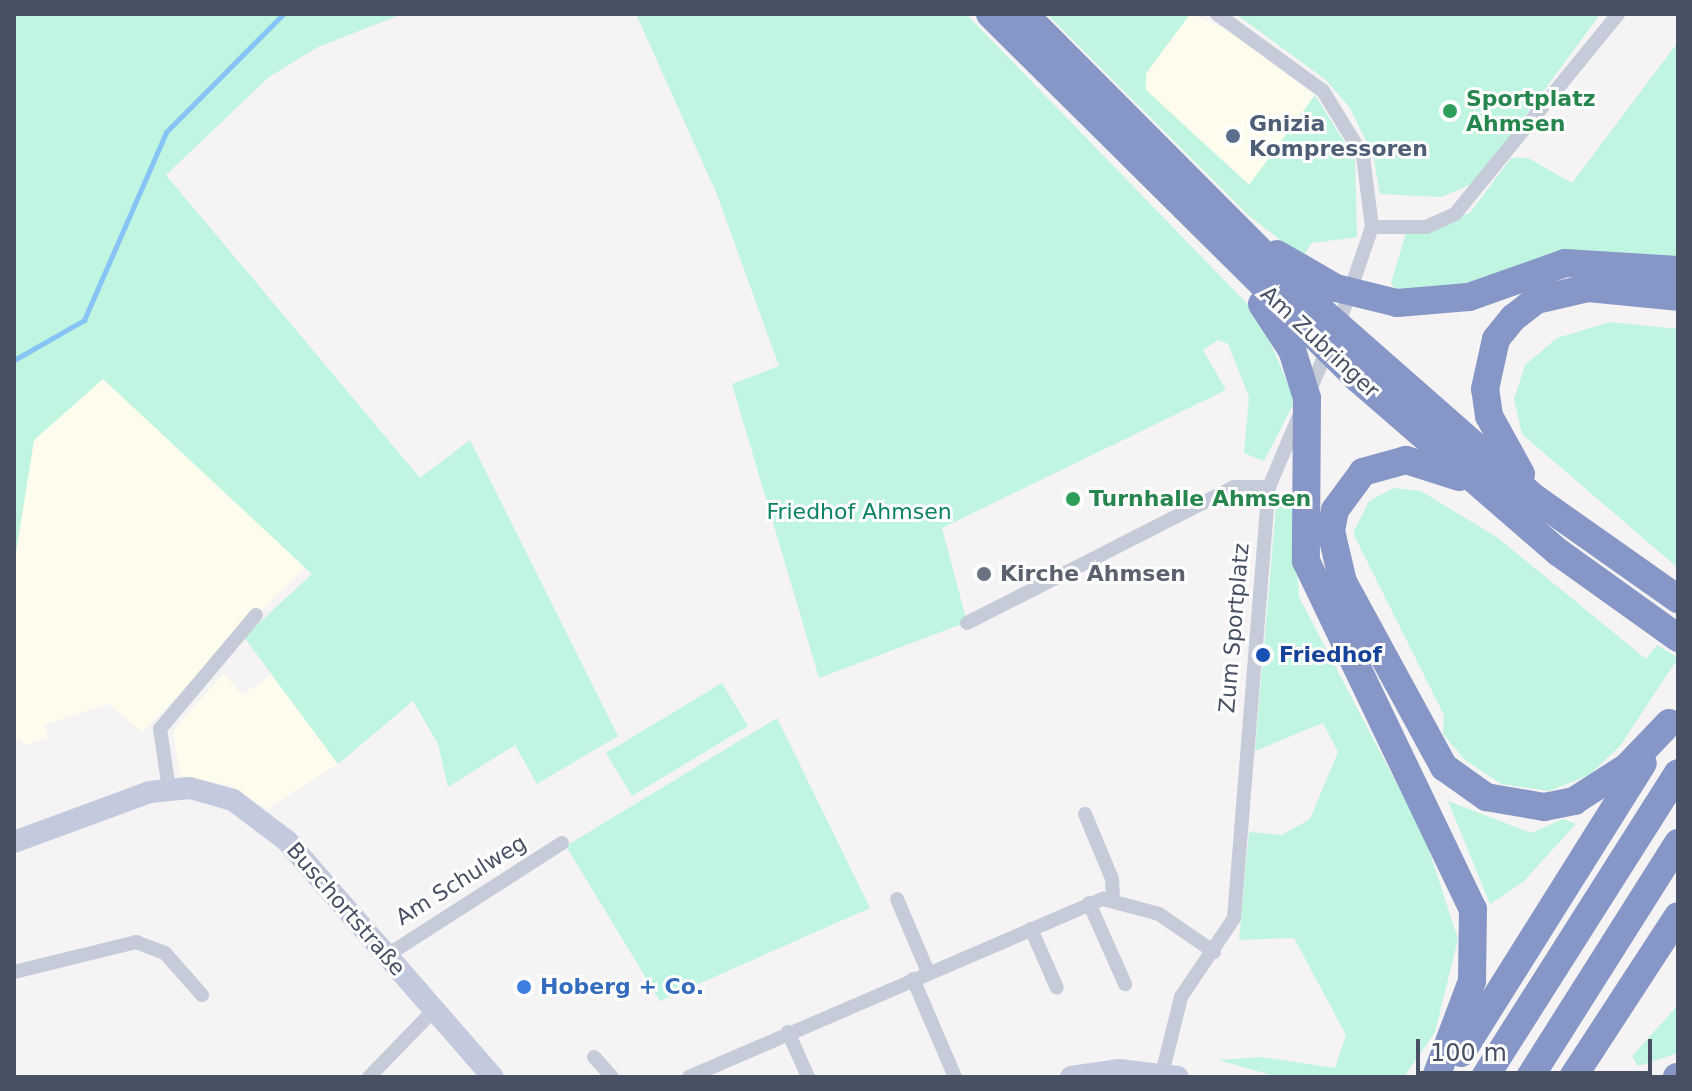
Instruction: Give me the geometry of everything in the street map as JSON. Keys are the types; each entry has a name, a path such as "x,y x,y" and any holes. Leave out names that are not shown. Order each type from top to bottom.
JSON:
{"highway":[{"path":"990,14 1302,309 1310,448 1302,511 1306,561 1473,909 1472,981 1436,1077"},
{"path":"1024,14 1234,244 1302,309 1469,297 1565,263 1678,270"},
{"path":"1536,499 1489,416 1487,366 1496,339 1524,309 1558,293 1588,288 1678,297"},
{"name":"Am Zubringer","path":"1302,309 1369,352 1536,499 1678,599"},
{"name":"Am Zubringer","path":"1302,309 1357,378 1478,485 1678,638"},
{"path":"1478,485 1426,463 1383,464 1348,486 1331,531 1343,582 1444,767 1486,797 1544,807 1574,801 1627,767 1673,715"},
{"path":"1445,1077 1673,715"},
{"path":"1485,1077 1678,773"},
{"path":"1530,1077 1678,843"},
{"path":"1573,1077 1678,916"}],"main road":[{"name":"Buschortstraße","path":"14,842 169,789 213,792 267,821 493,1077"},
{"path":"1071,1077 1170,1075"}],"street":[{"name":"Zum Sportplatz","path":"1170,1075 1174,1014 1234,918 1269,487 1362,273 1372,227 1363,156 1341,112 1217,14"},
{"path":"1372,227 1426,227 1455,214 1618,14"},
{"path":"967,623 1234,487 1269,487"},
{"path":"169,789 160,729 256,615"},
{"path":"1085,814 1112,879 1113,900"},
{"name":"Am Schulweg","path":"386,956 562,843"},
{"path":"897,899 928,972"},
{"path":"689,1077 1089,903 1113,900 1159,914 1214,952"},
{"path":"1089,903 1125,984"},
{"path":"1031,929 1057,988"},
{"path":"14,972 136,942 165,953 202,995"},
{"path":"913,979 955,1077"},
{"path":"369,1077 434,1010"},
{"path":"788,1032 808,1077"},
{"path":"594,1057 612,1077"}],"shaded area":[{"path":"1190,14 1224,28 1315,95 1250,185 1146,90 1146,74"},
{"path":"103,379 306,565 142,732 109,704 44,725 48,737 24,746 21,738 14,741 14,565 34,440"},
{"path":"224,673 242,695 271,675 338,764 266,809 231,786 180,776 173,731"}],"green space":[{"path":"14,14 402,14 318,47 269,77 166,175 420,478 470,440 618,736 537,784 515,745 448,787 438,744 413,701 338,764 244,637 312,574 103,379 34,440 14,565"},
{"name":"Friedhof Ahmsen","path":"636,14 966,14 1259,316 1295,401 1264,461 1244,453 1249,397 1228,344 1218,340 1203,350 1226,390 942,528 967,622 819,678 732,384 779,366 716,192"},
{"path":"1047,14 1190,14 1146,73 1146,90 1249,185 1315,95 1355,159 1357,237 1312,243 1302,257 1248,215"},
{"name":"Sportplatz Ahmsen","path":"1236,14 1600,14 1477,182 1441,197 1380,194 1373,155 1350,108 1326,80"},
{"path":"1678,42 1678,258 1548,255 1463,284 1398,291 1391,283 1406,233 1470,213 1511,158 1528,158 1572,183"},
{"path":"1610,322 1678,329 1678,568 1522,434 1514,399 1525,365 1557,338"},
{"path":"1394,488 1421,491 1498,538 1646,659 1657,645 1678,658 1620,746 1589,775 1549,791 1501,784 1465,760 1443,734 1444,715 1353,533 1369,501"},
{"path":"1292,493 1299,597 1425,838 1458,939 1435,1032 1404,1077 1278,1077 1218,1060 1261,1057 1335,1068 1346,1035 1294,938 1239,940 1249,832 1282,835 1310,819 1338,752 1323,723 1255,751 1276,507"},
{"path":"722,683 748,726 632,796 606,753"},
{"path":"777,718 870,908 660,1001 566,846"},
{"path":"1448,801 1531,833 1563,819 1576,824 1523,882 1490,904"},
{"path":"1678,1005 1678,1053 1638,1066 1632,1056"}],"waterway":[{"path":"14,360 84,320 166,132 283,14"}],"place":[{"name":"Sportplatz Ahmsen","path":"1450,111"},
{"name":"Gnizia Kompressoren","path":"1233,136"},
{"name":"Turnhalle Ahmsen","path":"1073,499"},
{"name":"Kirche Ahmsen","path":"984,574"},
{"name":"Friedhof","path":"1263,655"},
{"name":"Hoberg + Co.","path":"524,987"}]}
